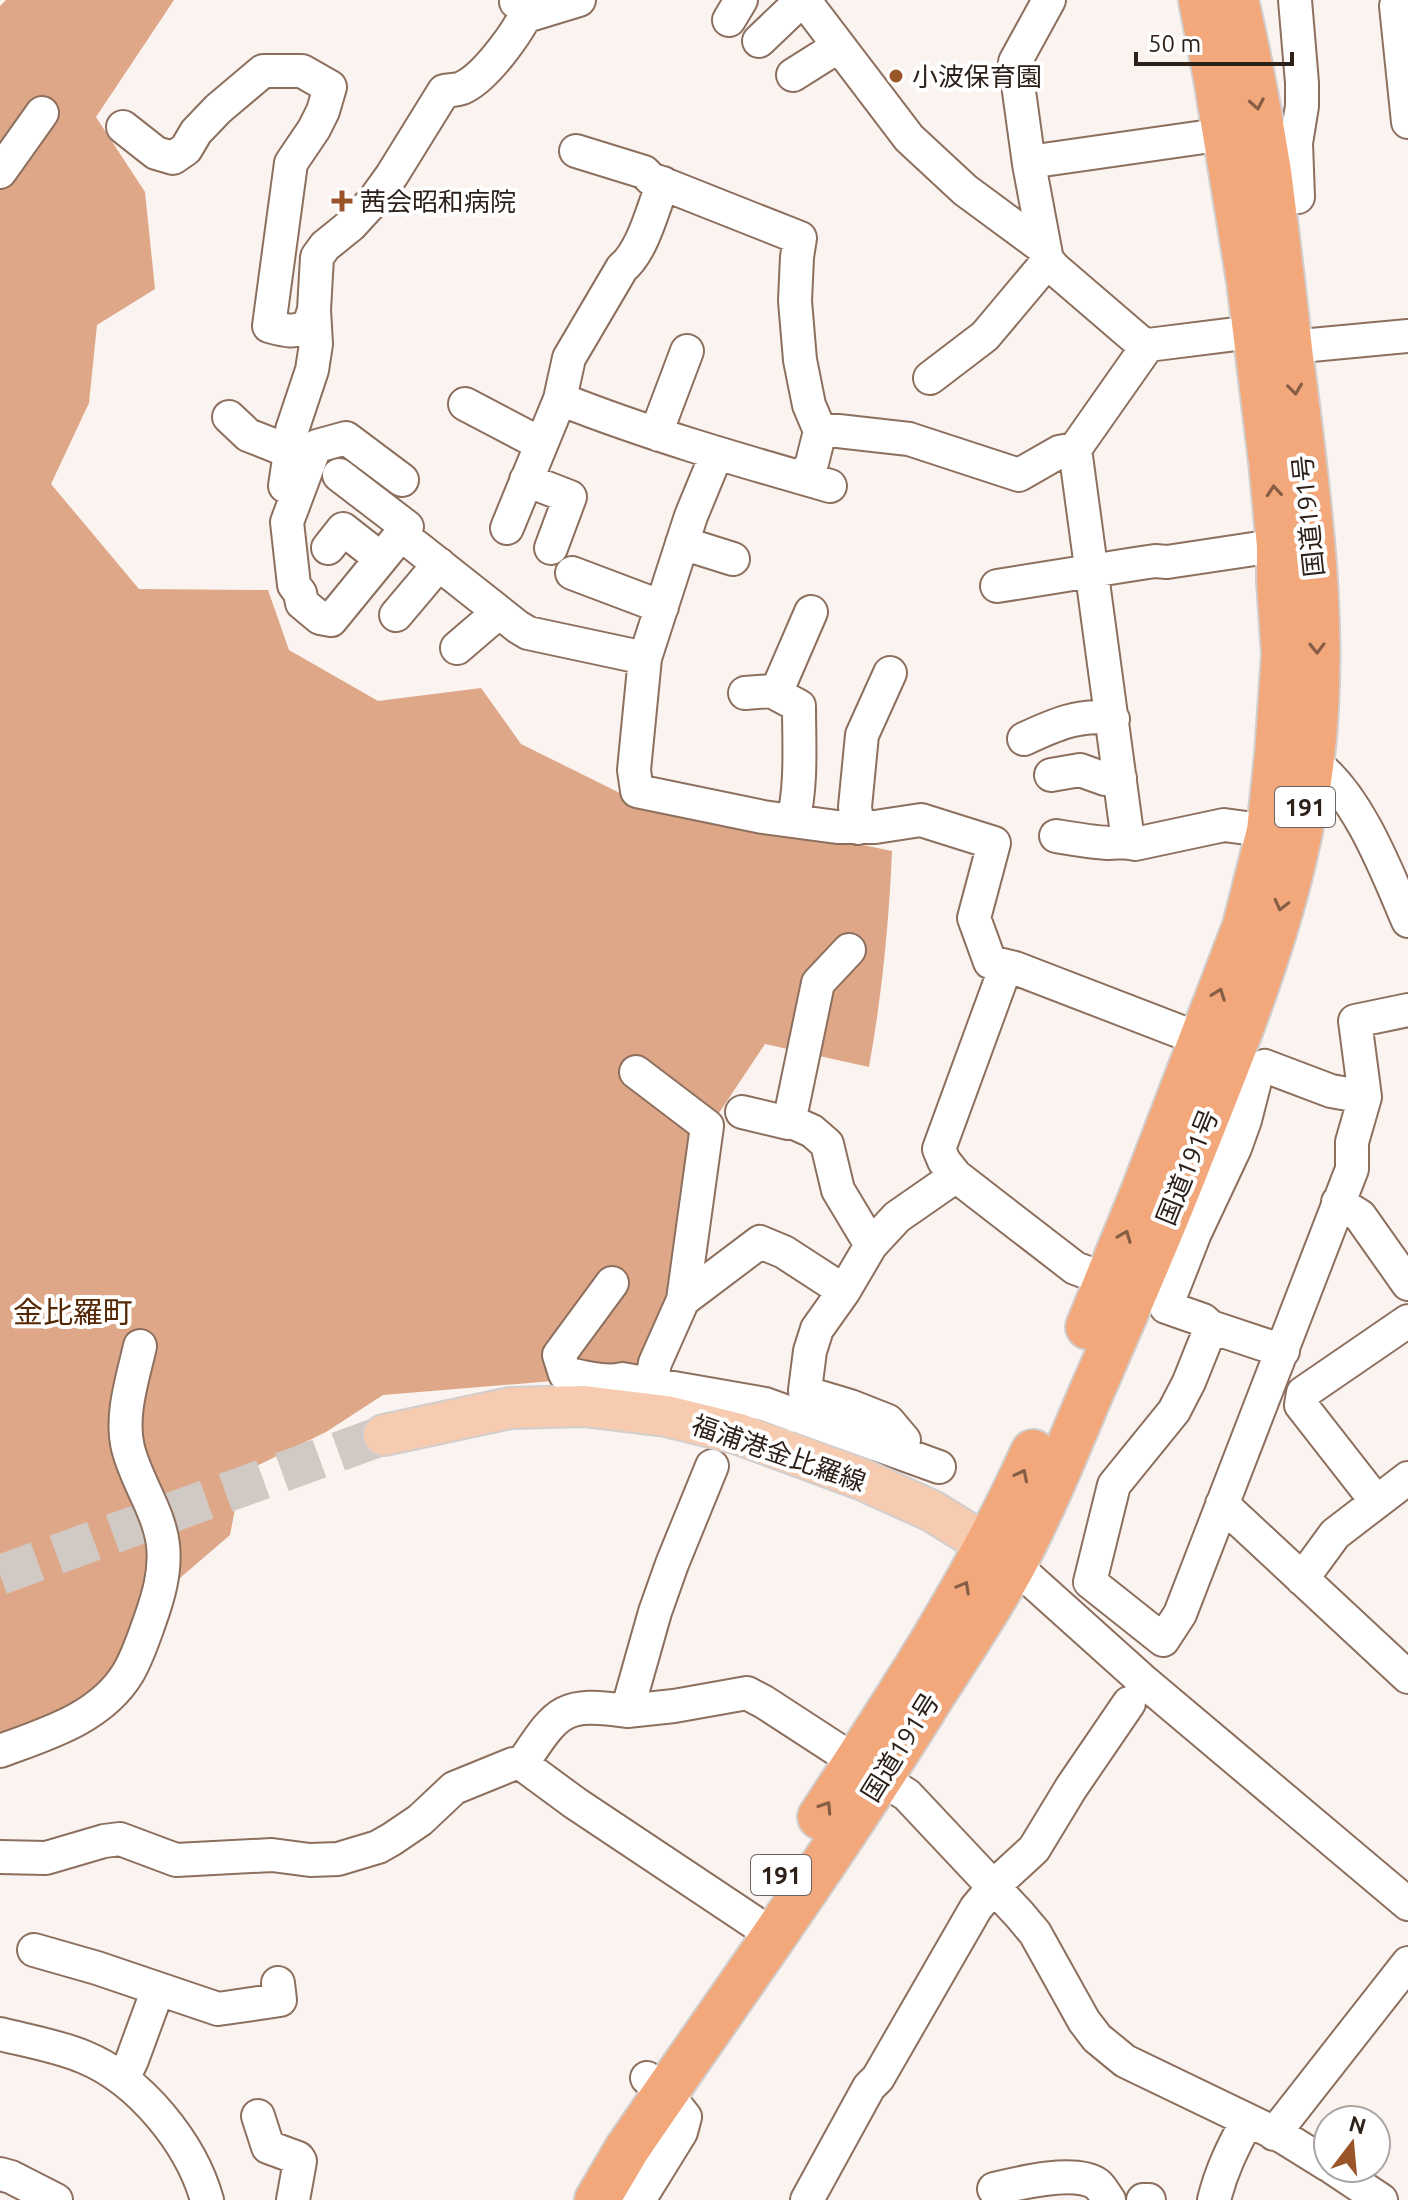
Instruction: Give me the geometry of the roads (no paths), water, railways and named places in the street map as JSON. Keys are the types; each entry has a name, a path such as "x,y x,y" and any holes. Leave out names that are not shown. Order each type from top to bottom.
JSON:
{"highway":[{"name":"国道191号","path":"1201,0 1249,281 1277,335"},
{"name":"国道191号","path":"1000,1554 1031,1457 1107,1280 1245,926 1269,831 1318,682 1315,578 1295,543 1277,335 1287,178 1251,70 1236,0"},
{"name":"国道191号","path":"567,2200 656,2085 869,1769 949,1614 1000,1554 1064,1456 1132,1299 1217,1141 1294,855 1294,758"},
{"name":"国道191号","path":"597,2200 627,2149 656,2085"}],"main road":[{"name":"福浦港金比羅線","path":"384,1435 510,1408 584,1406 666,1416 739,1434 837,1444 861,1479 932,1511 1000,1554"}],"street":[{"path":"339,475 407,527 331,620 320,618 302,603 294,585 287,522 281,515 292,430 312,370 316,344 317,257 374,200 444,91 461,88 483,74 524,4 533,14 579,0"},
{"path":"759,41 803,0 909,138 965,190 1046,255 1140,342 1148,345 1277,335 1408,336"},
{"path":"930,378 985,336 1046,255 1015,62 1049,0"},
{"path":"1287,178 1302,106 1295,0"},
{"path":"1397,4 1408,122"},
{"path":"793,75 839,46"},
{"path":"123,127 156,153 173,158 186,149 196,132 218,109 263,71 302,71 330,87 314,129 291,163 269,326 300,331 309,325 314,310"},
{"path":"0,172 42,113"},
{"path":"1029,164 1225,134"},
{"path":"560,399 659,435 817,482 812,463 820,431 809,405 800,360 795,301 800,238 651,179 644,172 576,151"},
{"path":"507,528 560,399 569,358 622,268 630,262 663,183"},
{"path":"1128,841 1075,449 1148,345"},
{"path":"659,435 658,388 687,351"},
{"path":"465,404 541,444"},
{"path":"229,417 248,435 291,452"},
{"path":"820,431 909,439 1019,475 1059,452 1075,449"},
{"path":"281,515 294,507 317,446 346,438 402,480"},
{"path":"717,453 691,516 645,658 634,770 637,791 837,827 875,827 921,820 994,843 974,918 990,962 1202,1040"},
{"path":"526,480 570,497 551,548"},
{"path":"328,548 343,529 390,547 408,540 518,627 539,636 645,658"},
{"path":"682,543 733,559"},
{"path":"997,586 1295,543"},
{"path":"396,615 439,564"},
{"path":"572,573 662,607"},
{"path":"457,648 499,612"},
{"path":"793,821 797,808 799,706 760,693 811,612"},
{"path":"858,828 855,807 862,735 890,673"},
{"path":"1024,739 1061,723 1098,715 1113,719"},
{"path":"1294,758 1348,798 1408,921"},
{"path":"1051,775 1080,770 1105,779 1120,778"},
{"path":"1056,836 1135,844 1224,825 1269,831"},
{"path":"792,1122 790,1118 818,983 849,950"},
{"path":"1006,966 939,1149 956,1176 1075,1268 1107,1280"},
{"path":"1211,1327 1174,1411 1114,1485 1090,1582 1163,1640 1180,1614 1352,1169 1352,1142 1365,1097 1355,1021 1408,1010"},
{"path":"1283,1351 1211,1327 1203,1320 1166,1307 1195,1233 1217,1141 1245,1120 1257,1073 1265,1066 1331,1091 1365,1097"},
{"path":"636,1072 707,1126 683,1300 655,1363 651,1384"},
{"path":"742,1112 792,1122 812,1131 827,1144 838,1190 871,1245"},
{"path":"801,1409 810,1351 817,1329 871,1245 897,1217 956,1176"},
{"path":"829,1197 832,1206 846,1223 871,1245"},
{"path":"1338,1202 1360,1216 1408,1284"},
{"path":"683,1300 760,1242 784,1252 844,1291"},
{"path":"612,1283 559,1355 565,1374 611,1383 622,1379 801,1409 837,1444 934,1465 923,1450 859,1424 850,1424 837,1444"},
{"path":"1376,1501 1301,1405 1303,1393 1408,1321"},
{"path":"0,1751 71,1723 96,1708 111,1694 127,1674 159,1593 163,1545 146,1490 129,1451 125,1431 140,1346"},
{"path":"801,1409 820,1397 850,1406 888,1421 904,1440"},
{"path":"627,1711 659,1600 712,1466"},
{"path":"1302,1579 1335,1534 1408,1478"},
{"path":"1217,1516 1302,1579 1408,1677"},
{"path":"1217,1516 1231,1534 1317,1617"},
{"path":"1000,1554 1141,1679 1408,1904"},
{"path":"522,1764 559,1714 575,1708 588,1706 627,1711 747,1693 907,1795 1035,1933 1084,2021 1097,2038 1125,2061 1261,2127 1312,2156"},
{"path":"807,2200 869,2087 878,2078 976,1908 1034,1849 1129,1703"},
{"path":"0,1857 46,1858 120,1839 176,1860 272,1855 310,1860 338,1859 378,1847 405,1832 454,1788 513,1764 522,1764 762,1928"},
{"path":"34,1950 218,2009 280,2000 278,1983"},
{"path":"1214,2200 1220,2175 1261,2127 1278,2127 1408,1963"},
{"path":"123,2079 158,1989"},
{"path":"0,2034 82,2056 131,2084 179,2140 201,2179 207,2200"},
{"path":"639,2200 681,2132 685,2117 656,2085"},
{"path":"258,2116 268,2147 300,2161 293,2200"},
{"path":"0,2174 56,2200"},
{"path":"994,2189 1032,2180 1078,2179 1095,2183 1109,2200"},
{"path":"1357,2184 1381,2200"},
{"path":"1143,2200 1149,2200"}],"tunnel":[{"path":"0,1575 384,1435"}],"place":[{"name":"小波保育園","path":"896,76"},
{"name":"茜会昭和病院","path":"342,201"}],"district":[{"name":"金比羅町","path":"73,1312"}]}
